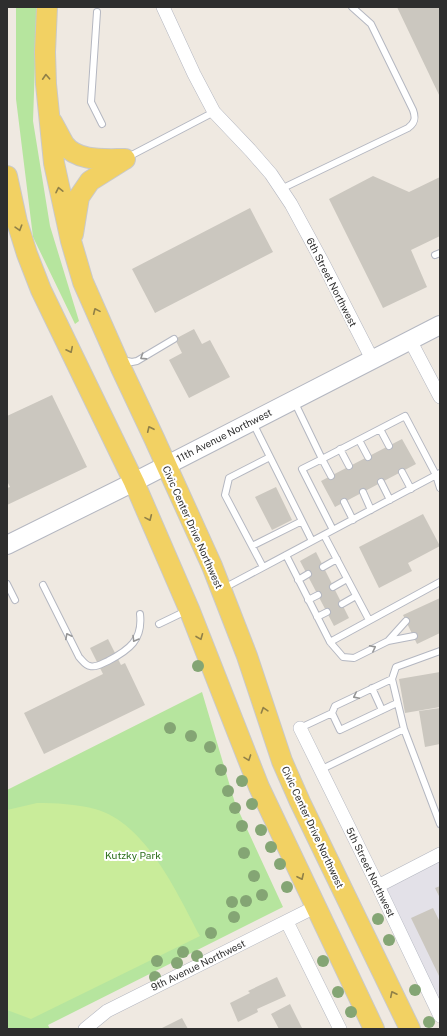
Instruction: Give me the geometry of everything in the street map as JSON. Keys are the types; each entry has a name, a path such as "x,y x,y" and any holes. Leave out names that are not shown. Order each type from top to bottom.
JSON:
{"main road":[{"name":"Civic Center Drive Northwest","path":"47,7 45,52 54,163 71,241 83,282 166,464 221,590 247,656 282,760 300,802 410,1029"},
{"path":"49,116 65,145 76,154 90,158 125,159"},
{"path":"71,241 79,197 90,181 125,159"},
{"path":"7,176 17,222 38,283 134,482 189,609 241,738 258,787 374,1029"},
{"name":"11th Avenue Northwest","path":"7,545 134,482 166,464 440,325"}],"street":[{"name":"6th Street Northwest","path":"163,7 194,74 214,112 251,151 291,204 372,359"},
{"path":"410,340 438,390"},
{"name":"5th Street Northwest","path":"300,728 440,1016"},
{"path":"378,886 440,854"},
{"name":"9th Avenue Northwest","path":"85,1029 108,1011 315,907"},
{"path":"287,922 340,1029"}],"lane":[{"path":"281,189 408,128 413,124 416,117 371,24 352,7"},
{"path":"97,12 91,102 102,124"},
{"path":"125,159 214,112"},
{"path":"114,351 124,361 137,361 174,339"},
{"path":"293,400 331,476"},
{"path":"333,530 302,469 405,416 438,474 440,488"},
{"path":"252,420 312,541"},
{"path":"380,429 389,446"},
{"path":"359,440 368,456"},
{"path":"340,449 349,466"},
{"path":"263,568 225,494 229,478 270,457"},
{"path":"402,472 411,489"},
{"path":"221,590 438,474"},
{"path":"381,482 390,500"},
{"path":"363,492 371,510"},
{"path":"344,502 353,520"},
{"path":"252,546 302,521"},
{"path":"324,535 369,620"},
{"path":"286,555 330,642 343,656 354,658 388,641 414,636"},
{"path":"323,566 337,559"},
{"path":"298,580 308,574"},
{"path":"333,587 347,579"},
{"path":"330,642 440,582"},
{"path":"7,584 15,600"},
{"path":"43,586 79,657 84,663 90,666 98,665 127,650 135,641 140,630 140,614"},
{"path":"308,600 318,595"},
{"path":"342,604 356,596"},
{"path":"159,624 189,609"},
{"path":"317,617 327,612"},
{"path":"388,641 406,621"},
{"path":"440,651 396,667 392,679 404,729 440,824"},
{"path":"300,728 332,713 335,706 392,679"},
{"path":"372,688 382,710"},
{"path":"332,713 340,730 397,703"},
{"path":"320,770 404,729"}],"shaded area":[{"path":"440,860 440,1005 385,889"}],"green space":[{"path":"16,7 37,7 33,121 50,226 79,321 75,324 33,237 16,99"},
{"name":"Kutzky Park","path":"202,692 235,803 283,907 48,1025 50,1029 7,1029 7,790"},
{"path":"37,803 66,804 95,809 113,817 130,829 145,844 158,862 181,900 200,936 31,1019 7,1010 7,810"}],"building":[{"path":"397,7 440,7 440,97"},
{"path":"373,176 409,192 440,177 440,236 411,250 427,287 383,308 329,199"},
{"path":"250,208 273,252 155,313 132,269"},
{"path":"194,329 202,344 210,340 230,377 189,398 169,360 182,353 175,339"},
{"path":"52,395 87,467 7,505 7,488 10,487 7,481 7,416"},
{"path":"402,439 416,464 335,507 321,481"},
{"path":"276,487 292,520 272,530 255,497"},
{"path":"423,514 440,546 408,563 412,571 379,588 359,547"},
{"path":"316,552 349,618 334,626 300,561"},
{"path":"440,598 440,633 417,644 403,615"},
{"path":"108,639 121,665 125,663 145,705 44,754 24,713 103,674 90,648"},
{"path":"440,672 440,707 405,713 399,679"},
{"path":"440,708 440,744 425,747 419,711"},
{"path":"440,886 440,898 435,888"},
{"path":"433,908 440,922 440,978 411,918"},
{"path":"277,977 286,996 257,1009 258,1012 238,1022 230,1003 250,993 248,991"},
{"path":"290,1004 302,1028 279,1029 271,1014"},
{"path":"182,1018 188,1029 160,1029"}]}
